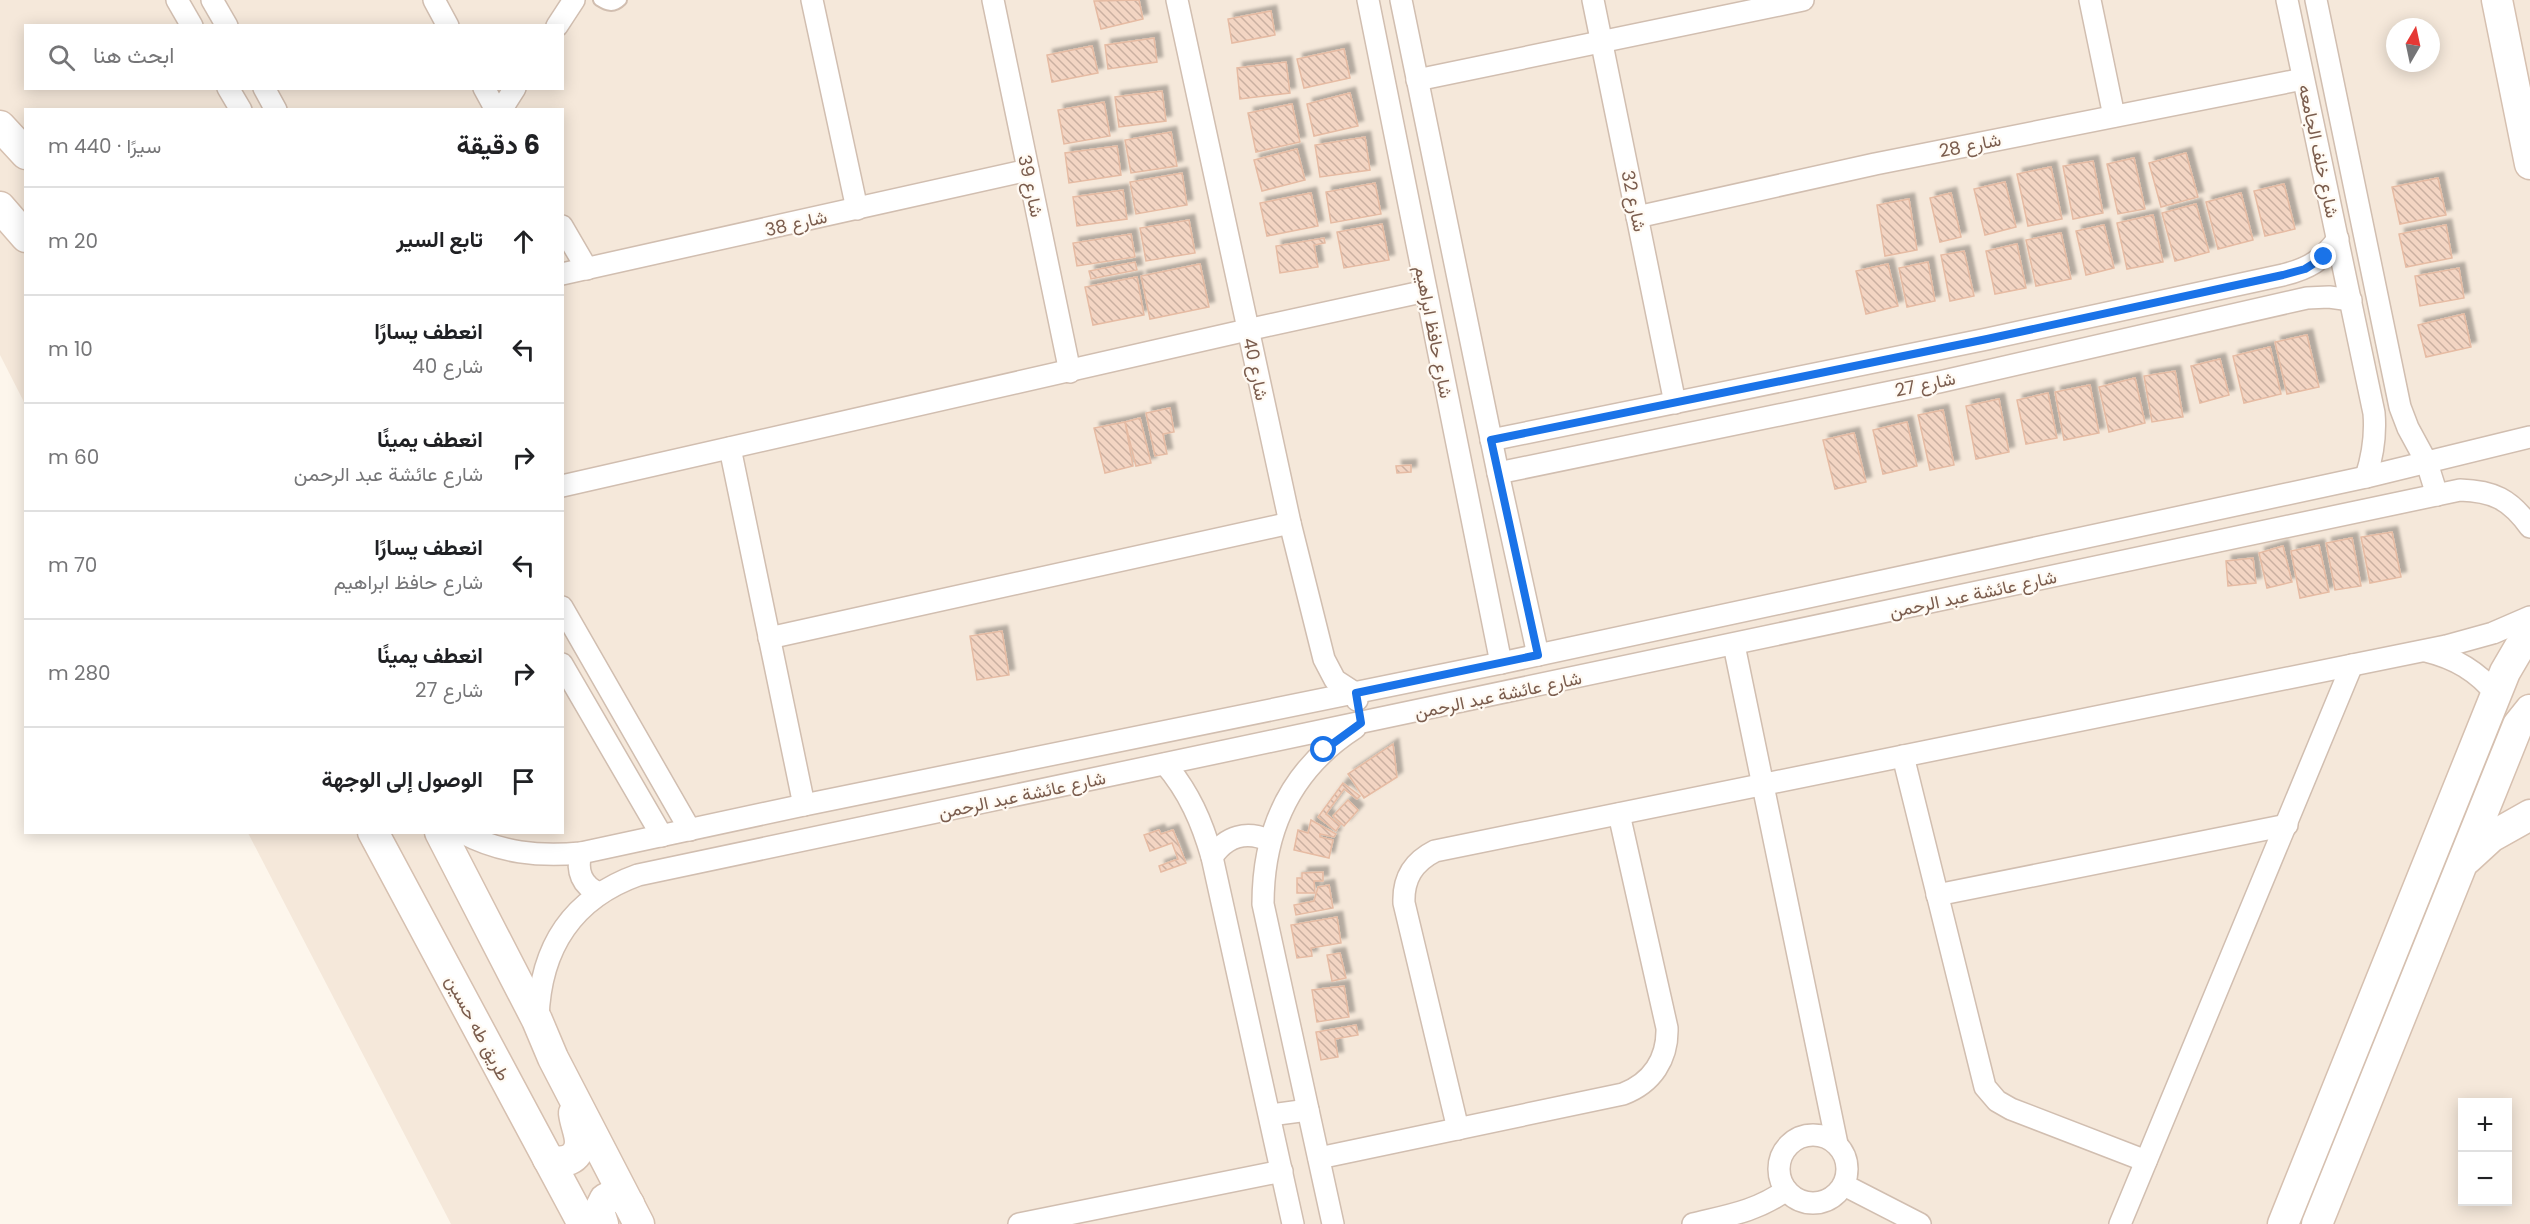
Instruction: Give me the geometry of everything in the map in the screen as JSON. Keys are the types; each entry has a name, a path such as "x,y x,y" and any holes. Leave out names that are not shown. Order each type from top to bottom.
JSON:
{"street":[{"path":"177,0 191,24"},
{"path":"212,0 226,24"},
{"path":"434,0 447,24"},
{"path":"558,24 574,0"},
{"path":"812,0 856,209"},
{"name":"شارع 39","path":"993,0 1070,372"},
{"name":"شارع 40","path":"1177,0 1290,523 1324,659 1335,680 1356,693"},
{"name":"شارع حافظ ابراهيم","path":"1368,0 1501,663"},
{"name":"شارع حافظ ابراهيم","path":"1401,0 1497,473 1538,655"},
{"name":"شارع 32","path":"1593,0 1675,403"},
{"path":"1417,80 1776,3 1803,0"},
{"path":"2090,0 2114,116"},
{"name":"شارع خلف الجامعه","path":"2287,0 2375,424 2373,455 2366,477"},
{"name":"شارع خلف الجامعه","path":"2316,0 2400,407 2408,428 2427,463 2437,495"},
{"path":"2497,0 2530,164"},
{"name":"شارع 28","path":"1637,217 1875,164 2303,79"},
{"path":"229,90 240,108"},
{"path":"265,90 275,108"},
{"path":"485,90 495,108"},
{"path":"502,108 514,90"},
{"path":"0,126 24,152"},
{"name":"شارع 38","path":"564,274 1028,170"},
{"path":"0,207 24,235"},
{"path":"564,229 587,269"},
{"name":"شارع 27","path":"1491,440 1987,339 2283,275 2305,269 2324,257 2338,239"},
{"path":"564,486 1426,291"},
{"name":"شارع 27","path":"1497,473 1939,381 2307,298 2329,297 2351,300"},
{"name":"شارع عائشة عبد الرحمن","path":"466,834 500,849 527,854 555,856 581,853 804,805 1501,663 2366,477 2530,437"},
{"path":"730,448 804,805"},
{"name":"شارع عائشة عبد الرحمن","path":"537,1020 538,995 543,971 565,927 580,909 599,893 638,875 2460,490 2482,491 2504,499 2530,527"},
{"path":"769,638 1290,523"},
{"path":"1855,587 1862,618"},
{"path":"564,611 690,830"},
{"path":"1458,1129 1404,903 1405,884 1409,876 1419,861 1435,851 2470,640 2530,617"},
{"path":"2530,636 2511,659 2496,694 2286,1215 2318,1221 2518,726 2530,710"},
{"path":"1734,645 1837,1144 1845,1156 1848,1171 1844,1185 1835,1196 1823,1202 1809,1203 1796,1199 1786,1190 1779,1177 1779,1162 1785,1149 1796,1140 1810,1135 1824,1137 1837,1144"},
{"path":"2422,650 2451,658 2463,665 2487,683 2496,694"},
{"path":"2120,1224 2352,664"},
{"path":"564,667 662,836"},
{"path":"1333,1224 1263,904 1265,862 1285,801 1309,766 1324,750 1361,723 1356,693"},
{"path":"1079,749 1088,781"},
{"path":"1903,756 1981,1077 1991,1096 2011,1109 2146,1161"},
{"path":"1165,764 1194,804 1212,857 1293,1224"},
{"path":"1318,1158 1623,1094 1642,1084 1662,1060 1667,1028 1619,814"},
{"path":"2463,864 2491,837 2530,815"},
{"path":"1937,895 2287,825"},
{"name":"طريق طه حسين","path":"374,834 583,1224"},
{"path":"441,834 634,1214"},
{"path":"1212,857 1218,849 1233,838 1251,835 1270,841"},
{"path":"2433,852 2463,864"},
{"path":"581,853 580,874 587,886 599,893"},
{"path":"548,1159 561,1163 573,1158 578,1152 580,1145 574,1099"},
{"path":"1270,1115 1308,1110"},
{"path":"1019,1224 1282,1171"},
{"path":"1844,1185 1920,1224"},
{"path":"1693,1224 1750,1210 1769,1202 1786,1190"},
{"path":"603,1224 599,1211 605,1199 621,1197 634,1214"}],"lane":[{"path":"598,0 610,6 616,5 621,0"}],"shaded area":[{"path":"0,0 2530,0 2530,1224 451,1224 249,834 564,834 564,108 24,108 24,402 0,355"}],"building":[{"path":"1139,0 1143,19 1101,29 1094,1"},
{"path":"1271,11 1275,35 1232,43 1228,19"},
{"path":"1154,38 1157,62 1108,69 1105,45"},
{"path":"1092,46 1098,73 1052,82 1047,55"},
{"path":"1344,49 1350,78 1304,88 1297,59"},
{"path":"1286,62 1290,93 1240,99 1237,68"},
{"path":"1162,91 1166,121 1119,127 1115,97"},
{"path":"1350,93 1358,126 1314,136 1307,104"},
{"path":"1104,102 1110,136 1064,144 1058,110"},
{"path":"1292,104 1300,142 1256,152 1248,113"},
{"path":"1171,132 1177,166 1131,173 1125,140"},
{"path":"1365,137 1370,170 1320,177 1315,145"},
{"path":"1117,146 1121,175 1069,183 1065,153"},
{"path":"1297,149 1305,180 1262,191 1254,160"},
{"path":"2186,153 2198,197 2161,207 2149,163"},
{"path":"2134,158 2145,209 2118,214 2107,164"},
{"path":"2093,161 2103,213 2073,219 2063,166"},
{"path":"2051,167 2062,219 2028,226 2017,174"},
{"path":"1182,173 1187,205 1136,214 1130,182"},
{"path":"2438,178 2446,215 2400,224 2392,187"},
{"path":"2005,182 2016,227 1985,235 1974,189"},
{"path":"1375,183 1381,214 1331,223 1326,192"},
{"path":"2284,184 2295,229 2265,236 2254,191"},
{"path":"1123,190 1127,219 1077,226 1073,197"},
{"path":"1311,193 1318,226 1267,236 1260,203"},
{"path":"1951,193 1961,237 1940,242 1930,198"},
{"path":"2241,193 2253,240 2218,249 2206,202"},
{"path":"1909,199 1917,250 1885,256 1877,205"},
{"path":"2196,204 2209,252 2175,261 2162,213"},
{"path":"2153,215 2163,262 2127,269 2117,223"},
{"path":"1189,220 1195,253 1146,261 1140,228"},
{"path":"1382,224 1389,260 1344,268 1337,232"},
{"path":"2104,225 2114,268 2086,275 2076,231"},
{"path":"2446,225 2452,258 2406,267 2399,234"},
{"path":"2061,233 2071,279 2036,286 2026,240"},
{"path":"1131,234 1135,257 1077,266 1073,243"},
{"path":"1324,238 1325,243 1314,245 1318,267 1280,273 1276,246"},
{"path":"2017,244 2026,288 1995,294 1986,251"},
{"path":"1964,251 1974,296 1950,301 1941,255"},
{"path":"1135,262 1137,270 1091,279 1089,271"},
{"path":"1928,262 1935,301 1907,307 1899,268"},
{"path":"1200,264 1209,307 1150,319 1141,276"},
{"path":"1888,264 1898,306 1866,314 1856,271"},
{"path":"2459,268 2464,298 2420,306 2415,276"},
{"path":"1137,277 1144,315 1093,325 1085,287"},
{"path":"2464,314 2471,347 2426,357 2418,325"},
{"path":"2307,335 2319,387 2287,394 2275,342"},
{"path":"2270,347 2281,394 2244,403 2233,356"},
{"path":"2220,359 2229,395 2200,403 2191,366"},
{"path":"2175,371 2183,417 2152,422 2144,376"},
{"path":"2135,378 2145,423 2109,432 2099,387"},
{"path":"2090,385 2099,433 2064,440 2055,392"},
{"path":"2048,393 2057,438 2026,444 2017,400"},
{"path":"1999,399 2009,452 1976,459 1966,406"},
{"path":"1170,408 1174,432 1163,434 1167,454 1155,456 1146,413"},
{"path":"1943,410 1954,465 1930,470 1918,415"},
{"path":"1140,418 1151,463 1136,466 1125,422"},
{"path":"1125,422 1133,466 1105,473 1094,428"},
{"path":"1907,422 1917,466 1883,474 1873,430"},
{"path":"1854,433 1866,482 1835,489 1823,440"},
{"path":"1411,465 1411,472 1397,473 1396,466"},
{"path":"2392,532 2401,577 2370,583 2361,537"},
{"path":"2352,538 2361,586 2335,590 2326,543"},
{"path":"2319,545 2329,592 2300,598 2291,551"},
{"path":"2283,546 2292,582 2267,588 2259,553"},
{"path":"2253,558 2256,583 2228,586 2226,561"},
{"path":"1002,631 1009,675 977,680 970,636"},
{"path":"1393,744 1397,777 1364,798 1348,774"},
{"path":"1343,783 1360,796 1357,799 1344,789 1326,814 1340,825 1336,831 1318,817"},
{"path":"1348,800 1358,810 1344,826 1333,816"},
{"path":"1311,820 1336,834 1334,837 1320,834 1320,837 1333,840 1329,858 1294,850 1298,830 1308,833"},
{"path":"1159,830 1161,834 1173,830 1186,863 1161,872 1159,866 1178,859 1172,843 1150,851 1144,835"},
{"path":"1323,872 1323,881 1314,881 1315,893 1297,893 1297,878 1302,878 1302,873"},
{"path":"1329,885 1333,908 1296,915 1294,905 1314,901 1318,887"},
{"path":"1337,917 1341,943 1311,948 1312,956 1297,958 1291,925"},
{"path":"1340,953 1346,978 1332,981 1327,955"},
{"path":"1344,986 1349,1017 1317,1022 1312,990"},
{"path":"1356,1025 1358,1035 1335,1039 1338,1057 1321,1060 1316,1032"}],"route":[{"path":"1324,750 1361,723 1356,693 1538,655 1491,440 1987,339 2283,275 2305,269 2324,257"}]}
